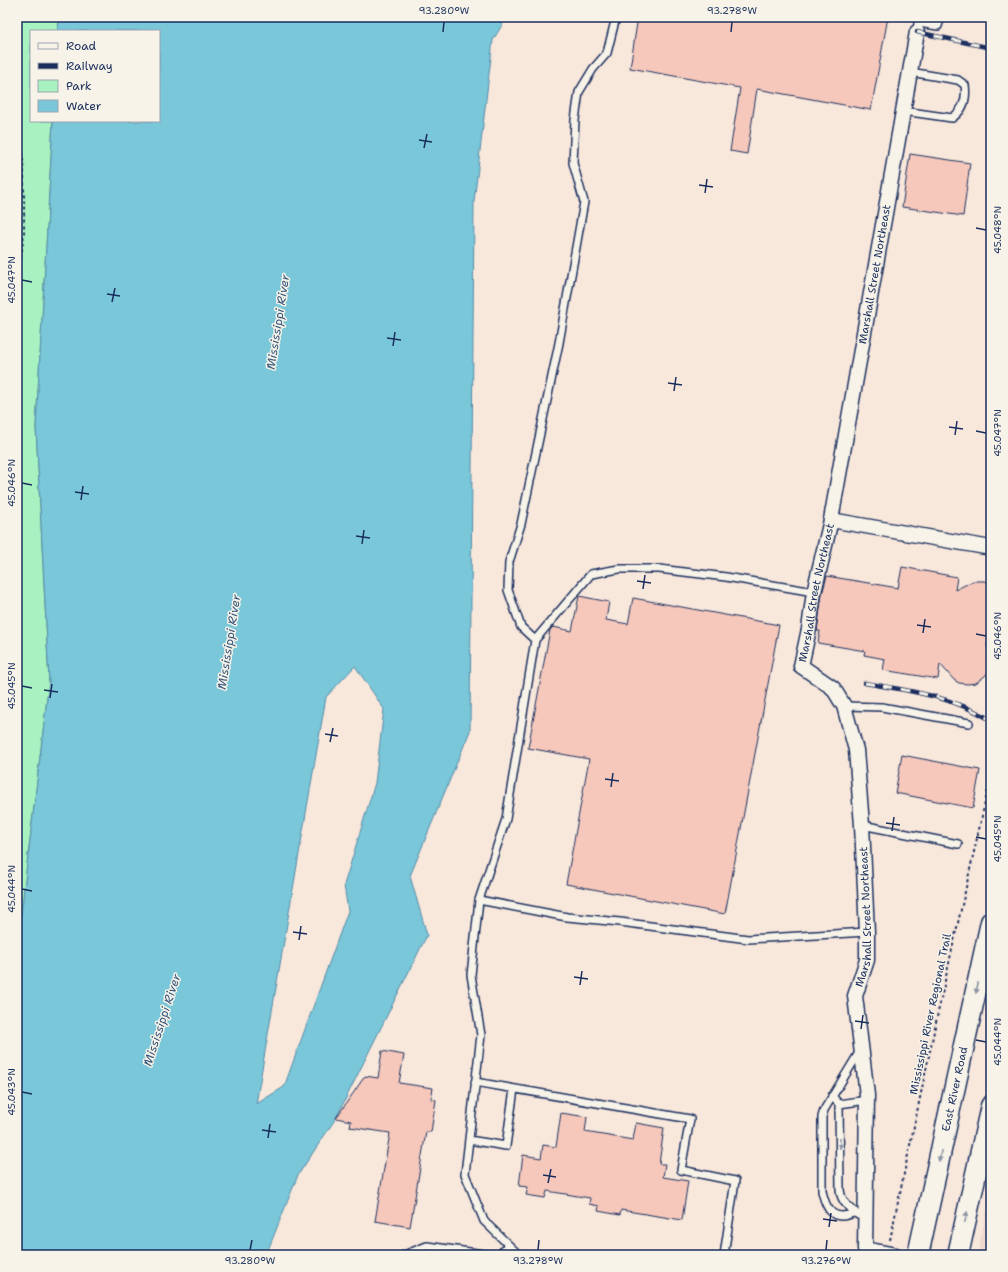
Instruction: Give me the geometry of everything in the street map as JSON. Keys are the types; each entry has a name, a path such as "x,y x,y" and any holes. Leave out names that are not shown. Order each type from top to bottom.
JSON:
{"street":[{"name":"Marshall Street Northeast","path":"891,1254 865,1252 860,1216 867,1100 855,996 867,960 867,932 862,825 856,750 844,706 832,688 801,666 809,629 814,592 831,520 917,32"},
{"path":"831,520 991,548"},
{"name":"East River Road","path":"918,1255 991,922"},
{"path":"958,1255 991,1106"}],"lane":[{"path":"535,640 521,627 508,590 509,562 521,524 560,343 584,202 573,163 575,120 579,92 593,69 607,53 616,17"},
{"path":"917,32 918,23 938,26 942,17"},
{"path":"903,111 952,118 959,113 964,104 966,94 965,85 958,80 910,72"},
{"path":"519,1255 484,1222 465,1174 481,1035 471,975 478,900 506,819 535,640 591,574 620,569 659,569 726,577 814,592"},
{"path":"844,706 882,707 968,723"},
{"path":"862,825 958,844"},
{"path":"478,900 567,917 620,922 748,939 867,932"},
{"path":"860,1216 839,1216 831,1213 824,1202 822,1191 822,1117 824,1110 861,1048"},
{"path":"475,1082 690,1119 681,1170 735,1182 724,1255"},
{"path":"469,1140 506,1146 514,1089"},
{"path":"832,1096 840,1104 841,1198 847,1206 860,1216"},
{"path":"840,1104 867,1100"},
{"path":"499,1255 508,1245"},
{"path":"404,1255 427,1246 491,1255"}],"path":[{"path":"17,142 22,150 24,170 24,233 17,292"},
{"name":"Mississippi River Regional Trail","path":"891,1254 940,1003 991,776"}],"shaded area":[{"path":"991,1190 991,1255 978,1255 980,1242"}],"green space":[{"path":"17,17 59,17 58,30 30,30 30,122 53,122 36,427 49,682 17,940"}],"water":[{"name":"Mississippi River","path":"59,17 507,17 493,40 474,202 470,731 410,876 427,935 336,1118 298,1175 266,1255 17,1255 17,940 49,682 36,427 53,122 160,122 160,30 58,30","holes":["355,666 384,709 375,783 344,885 348,911 284,1087 256,1104 326,697"]}],"building":[{"path":"638,17 888,17 871,110 757,89 747,154 730,151 740,88 630,68"},
{"path":"910,154 970,163 963,216 902,207"},
{"path":"902,567 957,577 955,590 973,581 985,581 991,584 991,621 987,646 991,659 991,667 986,675 976,683 959,683 954,680 940,664 938,679 883,670 885,659 864,655 865,651 818,643 820,631 817,631 822,594 827,576 898,588"},
{"path":"579,596 609,602 606,620 628,624 633,598 779,625 725,914 566,884 589,759 528,748 550,630 553,627 572,631"},
{"path":"902,755 980,770 973,808 895,793"},
{"path":"382,1051 404,1055 399,1083 433,1088 431,1099 436,1100 431,1132 426,1132 410,1227 375,1221 390,1133 350,1127 351,1121 336,1118 365,1076 378,1078"},
{"path":"561,1113 587,1117 585,1132 633,1140 636,1123 664,1128 659,1164 665,1164 663,1177 688,1181 682,1220 621,1210 620,1215 598,1211 599,1206 589,1204 590,1198 547,1191 545,1198 526,1195 528,1187 519,1186 523,1155 541,1158 543,1145 556,1147"}],"railway":[{"path":"917,32 991,48"},
{"path":"865,683 915,692 946,700 961,705 991,720"}]}
